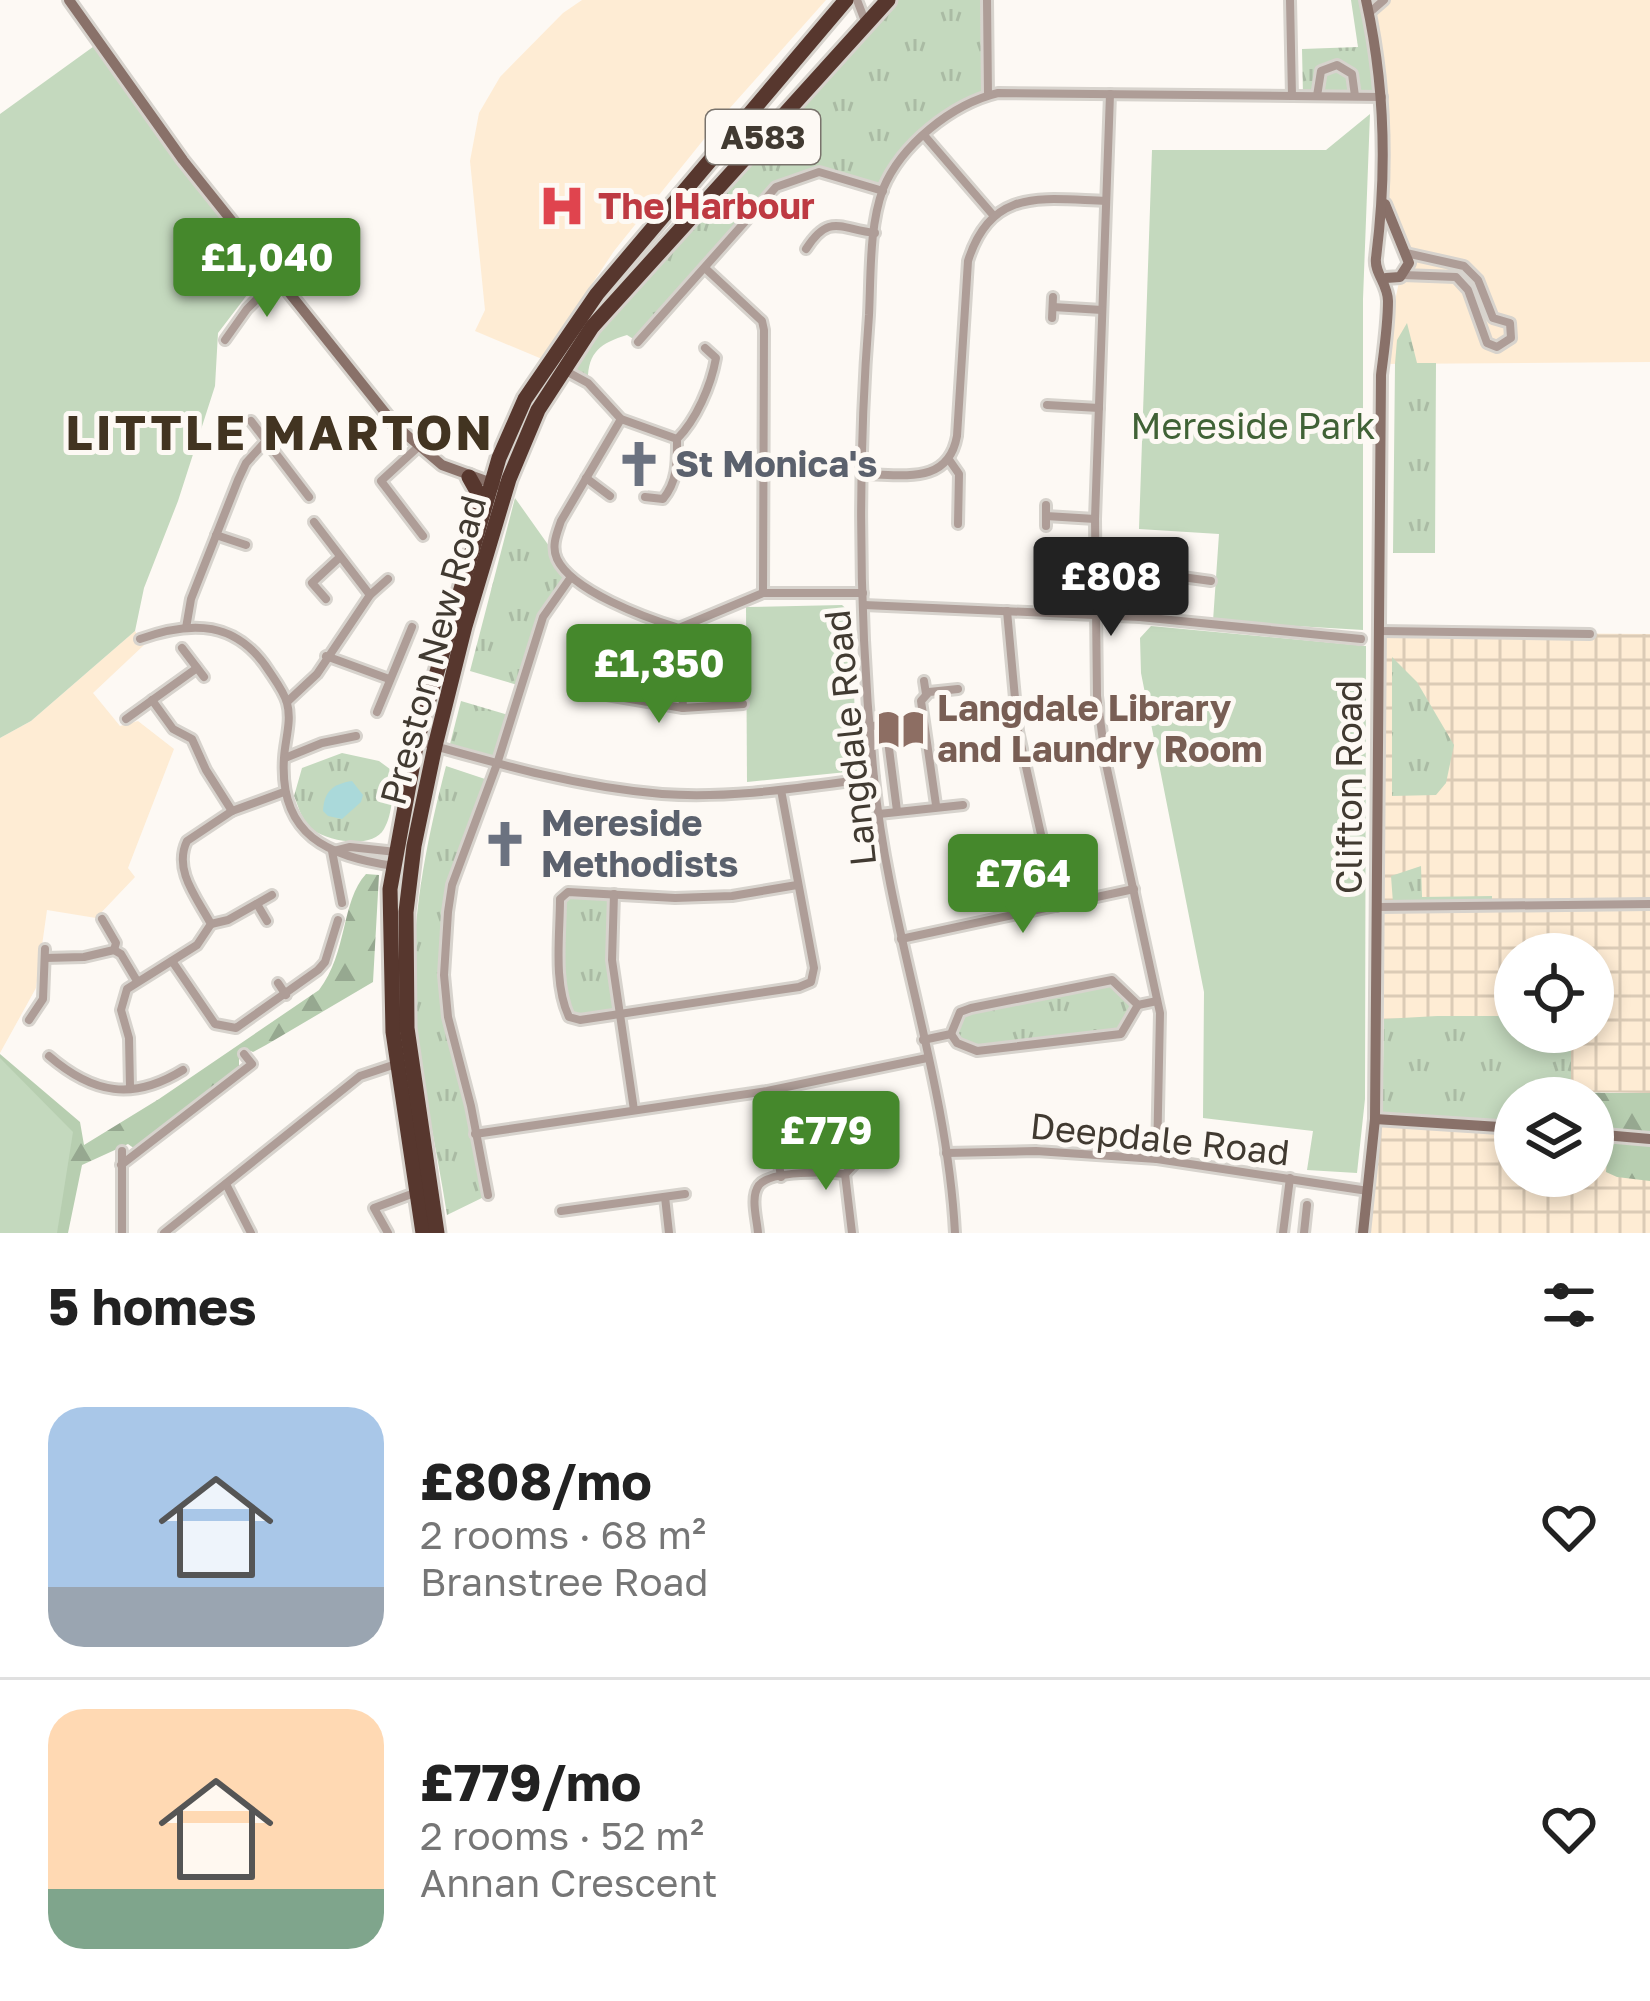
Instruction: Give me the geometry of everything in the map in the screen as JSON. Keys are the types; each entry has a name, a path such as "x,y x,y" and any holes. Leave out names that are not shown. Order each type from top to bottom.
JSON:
{"highway":[{"name":"Preston New Road","path":"423,1233 389,942 397,859 417,741 462,586 525,399 597,295 846,0"},
{"name":"Preston New Road","path":"437,1233 404,1063 404,938 415,845 435,746 498,485 562,369 617,297 888,0"},
{"name":"A583","path":"462,586 459,570 478,500 469,477"},
{"path":"410,878 397,859 415,845"}],"street":[{"path":"69,0 183,160 395,425 442,465 498,485"},
{"path":"857,0 865,23"},
{"path":"986,0 988,95"},
{"path":"1290,0 1292,96"},
{"path":"1368,6 1384,0"},
{"name":"Clifton Road","path":"1363,1233 1375,1119 1388,299 1385,278 1376,267 1383,195 1382,97 1368,6"},
{"path":"1317,96 1321,71 1337,65 1352,74 1355,96"},
{"path":"1110,94 1095,519 1097,696 1106,764 1157,1000 1157,1159"},
{"name":"Langdale Road","path":"955,1233 946,1153 901,940 874,778 863,592 862,474 874,233 883,191 892,172 924,135 952,112 988,95 1382,97"},
{"path":"924,135 993,215"},
{"path":"638,342 776,187 819,172 883,191"},
{"name":"Clifton Road","path":"1383,195 1409,266 1384,341"},
{"path":"862,474 918,474 950,461 957,436 968,262 974,242 993,215 1027,200 1106,201"},
{"path":"806,249 826,226 874,233"},
{"path":"1379,253 1392,246 1464,266 1478,280 1493,318"},
{"path":"705,268 762,321 764,330 763,593"},
{"path":"225,340 279,277"},
{"path":"1385,278 1456,277 1465,283 1487,343 1497,347 1508,343 1513,333 1510,323 1493,318"},
{"path":"1052,307 1102,310"},
{"path":"1484,326 1493,318"},
{"path":"645,497 663,499 671,489 677,439 694,422 713,372 716,358 705,348"},
{"path":"562,369 588,383 620,419 677,439"},
{"path":"1046,405 1099,408"},
{"path":"620,419 561,521 554,546 557,558 582,586 680,628 763,593 863,592"},
{"path":"251,421 309,497"},
{"path":"186,628 191,599 245,463 265,442"},
{"path":"418,448 381,481 423,536"},
{"path":"950,461 959,474 958,524"},
{"path":"586,478 610,496"},
{"path":"1046,516 1095,519"},
{"path":"314,522 370,596"},
{"path":"216,535 246,544"},
{"path":"326,598 312,583 340,557"},
{"path":"1140,617 1141,572 1211,580"},
{"path":"488,1195 448,1017 445,940 452,885 543,617 571,578"},
{"path":"287,702 317,674 370,596 388,579"},
{"path":"864,604 1140,617 1361,639"},
{"path":"1007,611 1018,731 1057,906"},
{"path":"140,639 173,627 224,630 242,639 261,658 287,702 284,792 305,831 332,851 342,903"},
{"path":"376,712 412,627"},
{"path":"680,628 683,708"},
{"path":"1380,631 1590,634"},
{"path":"182,648 203,677"},
{"path":"326,656 389,679"},
{"path":"126,719 196,668"},
{"path":"924,681 926,694 921,701 936,805"},
{"path":"926,694 958,689"},
{"path":"578,690 683,708 742,704"},
{"path":"152,700 173,729 192,739 232,811"},
{"path":"871,726 886,725 897,811"},
{"path":"284,758 322,742 356,736"},
{"path":"417,741 580,784 665,794 782,790 874,778"},
{"path":"782,790 814,968 811,982 580,1020 569,1017 560,955 560,898 568,892 732,896 797,885"},
{"path":"211,924 184,872 181,857 188,841 232,811 284,792"},
{"path":"880,814 963,805"},
{"path":"332,851 350,847 397,859"},
{"path":"901,940 1135,889"},
{"path":"614,894 612,960 634,1110"},
{"path":"130,1088 129,1038 122,1010 127,988 197,945 211,924 228,920 272,895"},
{"path":"257,904 267,921"},
{"path":"1379,907 1650,904"},
{"path":"102,919 116,943 114,950"},
{"path":"172,961 206,1014 225,1029 247,1022 325,962 338,920"},
{"path":"29,1020 44,999 45,953 84,957 114,950 122,954 137,981"},
{"path":"951,1034 960,1012 970,1008 1112,980 1138,1005"},
{"path":"278,983 286,995"},
{"path":"951,1034 957,1043 976,1051 1121,1034 1138,1005 1157,1000"},
{"path":"923,1040 951,1034"},
{"path":"122,1165 252,1064 244,1054"},
{"path":"50,1057 88,1084 151,1087 183,1070"},
{"path":"475,1134 767,1091 927,1058"},
{"path":"164,1233 360,1076 404,1063"},
{"path":"770,1106 781,1177"},
{"path":"1375,1119 1494,1127"},
{"path":"1614,1136 1650,1139"},
{"path":"122,1151 122,1233"},
{"name":"Deepdale Road","path":"946,1153 1036,1151 1157,1159 1368,1191"},
{"path":"845,1174 863,1155"},
{"path":"758,1233 754,1199 758,1186 819,1171 845,1174"},
{"path":"845,1174 852,1233"},
{"path":"1283,1233 1290,1178"},
{"path":"226,1184 251,1233"},
{"path":"388,1233 374,1208 417,1192"},
{"path":"561,1211 685,1194"},
{"path":"665,1197 669,1233"},
{"path":"1304,1233 1307,1205"}],"shaded area":[{"name":"The Harbour","path":"582,0 826,0 721,118 614,251 542,359 475,331 485,310 470,161 479,113 500,77"},
{"path":"1384,0 1650,0 1650,362 1382,364 1400,277 1408,268 1383,195 1369,13"},
{"path":"135,631 144,645 93,693 120,726 138,721 174,749 128,868 135,877 96,918 47,910 36,988 0,1053 0,738 31,721"},
{"path":"1384,632 1650,634 1650,1093 1614,1093 1614,1077 1571,1077 1571,1053 1614,1053 1614,933 1494,933 1494,1017 1384,1019"},
{"path":"1375,1119 1494,1127 1494,1197 1614,1197 1614,1136 1650,1139 1650,1233 1363,1233"}],"green space":[{"path":"888,0 987,0 988,95 928,135 883,191 819,172 776,187 638,342 627,335 603,346 590,364 588,383 562,369"},
{"path":"1351,0 1366,0 1382,97 1303,96 1302,49 1358,47"},
{"path":"97,44 263,274 218,333 215,386 144,588 135,631 31,721 0,738 0,114"},
{"name":"Mereside Park","path":"1370,114 1363,299 1363,630 1213,621 1219,534 1139,529 1152,150 1326,150"},
{"path":"1407,323 1417,363 1436,363 1435,553 1393,553 1395,364 1397,340"},
{"path":"515,498 571,577 543,617 521,686 470,671"},
{"path":"842,605 851,613 857,771 747,782 746,607"},
{"path":"1151,626 1366,646 1365,1099 1357,1173 1307,1170 1313,1131 1203,1118 1204,992 1141,673 1140,638"},
{"path":"1392,657 1417,682 1454,745 1446,783 1436,795 1392,796"},
{"path":"461,701 512,716 499,758 450,744"},
{"path":"342,753 379,761 394,772 387,823 371,839 340,840 313,830 294,796 302,768"},
{"path":"446,766 491,781 452,885 446,1003 488,1195 447,1215 421,1064 414,981 420,888"},
{"path":"1421,866 1422,897 1492,896 1492,901 1393,903 1391,876"},
{"path":"366,874 379,875 373,982 253,1052 246,1049 239,1054 239,1067 135,1149 128,1144 82,1165 68,1233 49,1233 0,1076 0,1054 80,1122 84,1145 319,990 335,960 352,898"},
{"path":"568,892 614,894 611,926 621,1014 580,1020 569,1017 564,1006 560,899"},
{"path":"1111,980 1138,1005 1121,1034 977,1051 965,1048 951,1034 960,1012"},
{"path":"1494,1016 1494,1053 1571,1053 1571,1077 1494,1077 1494,1127 1382,1119 1384,1019"},
{"path":"0,1058 73,1132 57,1233 0,1233"},
{"path":"1614,1093 1650,1093 1650,1139 1614,1136"},
{"path":"1614,1144 1650,1145 1650,1181 1614,1176"}],"water":[{"path":"352,781 363,795 361,802 342,819 328,816 323,811 328,794"}],"place":[{"name":"The Harbour","path":"562,206"},
{"name":"St Monica's","path":"639,464"},
{"name":"Langdale Library and Laundry Room","path":"901,729"},
{"name":"Mereside Methodists","path":"505,844"}],"district":[{"name":"LITTLE MARTON","path":"280,433"}]}
